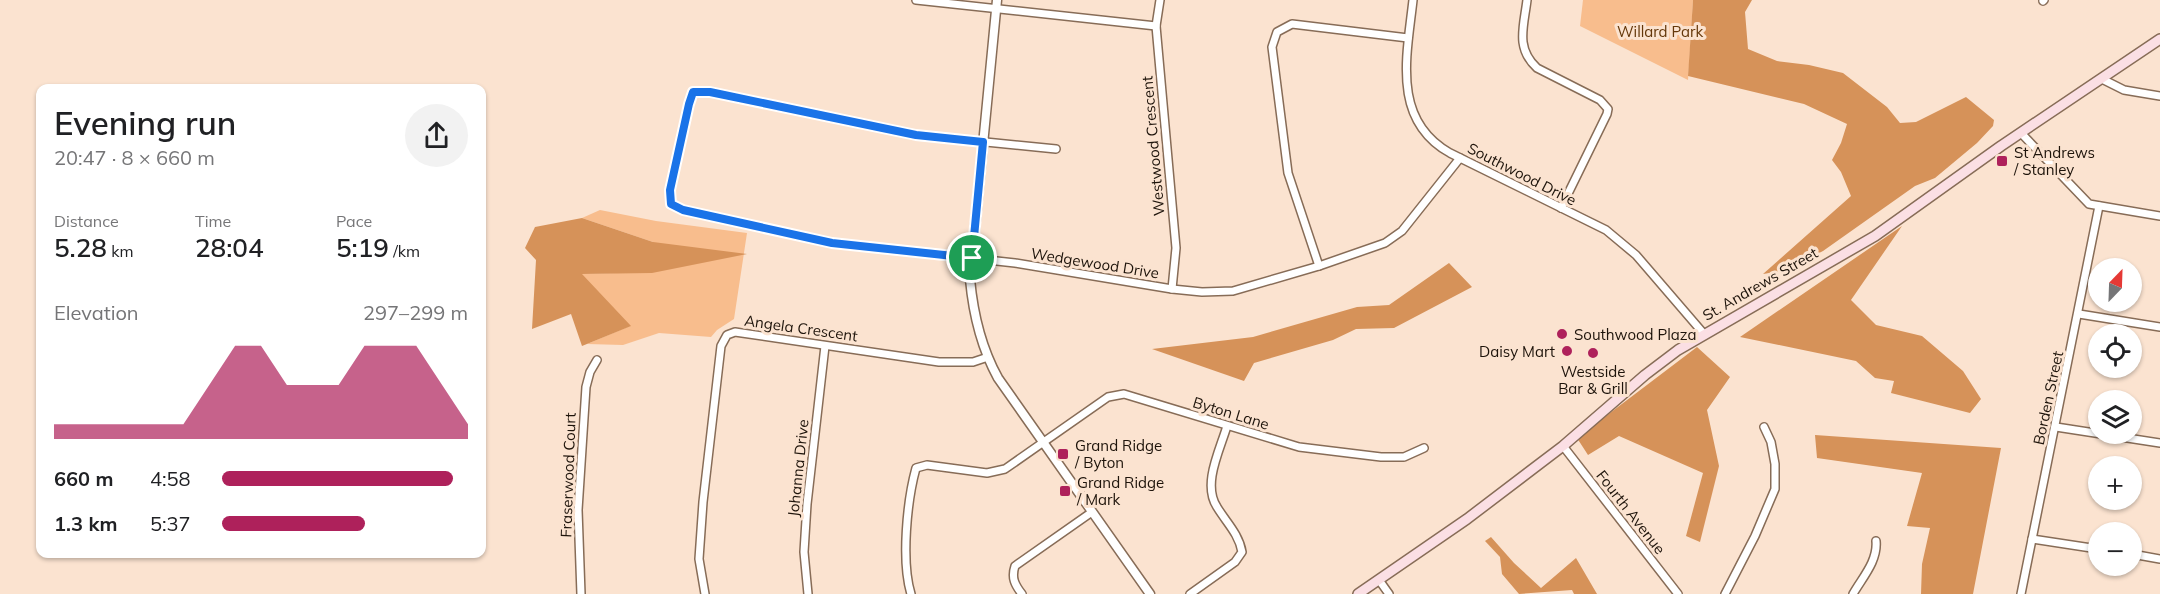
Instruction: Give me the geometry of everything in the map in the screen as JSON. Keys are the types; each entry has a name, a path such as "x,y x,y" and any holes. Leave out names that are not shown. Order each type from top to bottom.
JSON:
{"main road":[{"name":"St. Andrews Street","path":"1358,594 1467,519 1563,446 1645,375 1678,350 1875,236 2160,39"}],"street":[{"path":"916,0 1156,27"},
{"path":"998,0 972,258 971,290 988,357 998,378 1150,594"},
{"name":"Westwood Crescent","path":"1160,0 1156,27 1176,248 1172,289"},
{"name":"Southwood Drive","path":"1413,0 1405,70 1406,86 1416,119 1429,136 1460,158 1606,230 1623,242 1704,334"},
{"path":"1527,0 1522,44 1531,62 1537,68 1600,100 1608,109 1561,208"},
{"path":"1319,266 1288,173 1272,47 1277,32 1292,24 1408,38"},
{"path":"2102,80 2124,90 2160,96"},
{"name":"Wedgewood Drive","path":"983,142 916,135 710,92 693,92 670,190 671,204 683,210 832,243 1016,263 1172,289 1202,292 1233,291 1319,266 1385,243 1402,231 1460,158"},
{"path":"2021,133 2089,204 2160,216"},
{"path":"983,142 1056,149"},
{"name":"Borden Street","path":"2021,594 2099,206"},
{"path":"2079,314 2160,327"},
{"name":"Angela Crescent","path":"705,594 699,559 703,502 724,339 735,332 939,362 973,362 988,357"},
{"name":"Johanna Drive","path":"808,594 804,552 807,504 825,346"},
{"name":"Fraserwood Court","path":"581,594 578,510 586,387 590,372 597,360"},
{"name":"Byton Lane","path":"911,594 905,549 916,468 927,465 987,473 1005,469 1108,397 1115,395 1124,394 1299,447 1381,457 1404,457 1424,448"},
{"path":"1190,594 1235,562 1242,552 1240,540 1215,504 1211,490 1214,470 1227,426"},
{"path":"1725,594 1755,536 1774,489 1775,464 1771,442 1764,427"},
{"path":"2056,427 2160,443"},
{"name":"Fourth Avenue","path":"1563,446 1678,594"},
{"path":"1022,594 1015,585 1012,574 1015,566 1092,512"},
{"path":"2032,539 2088,547"},
{"path":"1853,594 1874,559 1877,550 1876,541"},
{"path":"2142,556 2160,559"},
{"path":"1378,580 1389,594"}],"green space":[{"name":"Willard Park","path":"1583,0 1693,0 1688,80 1580,26"},
{"path":"600,210 656,221 747,233 734,319 717,330 711,337 659,333 623,345 587,344 630,326 581,274 652,272 653,242 582,218"}],"shaded area":[{"path":"1693,0 1752,0 1745,12 1748,49 1777,61 1843,73 1887,107 1900,123 1916,122 1966,97 1994,120 1993,126 1977,143 1935,178 1915,186 1823,251 1783,271 1763,274 1851,196 1841,172 1832,160 1847,124 1804,104 1688,76"},
{"path":"582,218 653,242 747,254 652,273 582,274 631,326 582,346 571,314 532,329 536,260 525,248 535,227"},
{"path":"1902,226 1851,300 1876,325 1922,336 1963,371 1981,399 1970,413 1891,393 1894,381 1875,378 1856,361 1740,337"},
{"path":"1449,263 1472,287 1394,328 1356,329 1333,340 1254,363 1244,381 1152,349 1253,337 1357,307 1389,305"},
{"path":"1697,347 1730,377 1707,410 1719,466 1700,542 1686,536 1703,473 1619,436 1588,455 1577,438"},
{"path":"1815,435 2001,448 1973,594 1921,594 1922,564 1930,528 1907,526 1922,473 1817,458"},
{"path":"1491,537 1541,588 1576,558 1597,594 1574,594 1572,590 1519,594 1502,574 1500,557 1485,541"}],"place":[{"name":"St Andrews / Stanley","path":"2002,161"},
{"name":"Southwood Plaza","path":"1562,334"},
{"name":"Daisy Mart","path":"1567,351"},
{"name":"Westside Bar & Grill","path":"1593,353"},
{"name":"Grand Ridge / Byton","path":"1063,454"},
{"name":"Grand Ridge / Mark","path":"1065,491"}],"route":[{"path":"693,92 710,92 916,135 983,142 972,258 832,243 683,210 671,204 670,190 693,92"}]}
